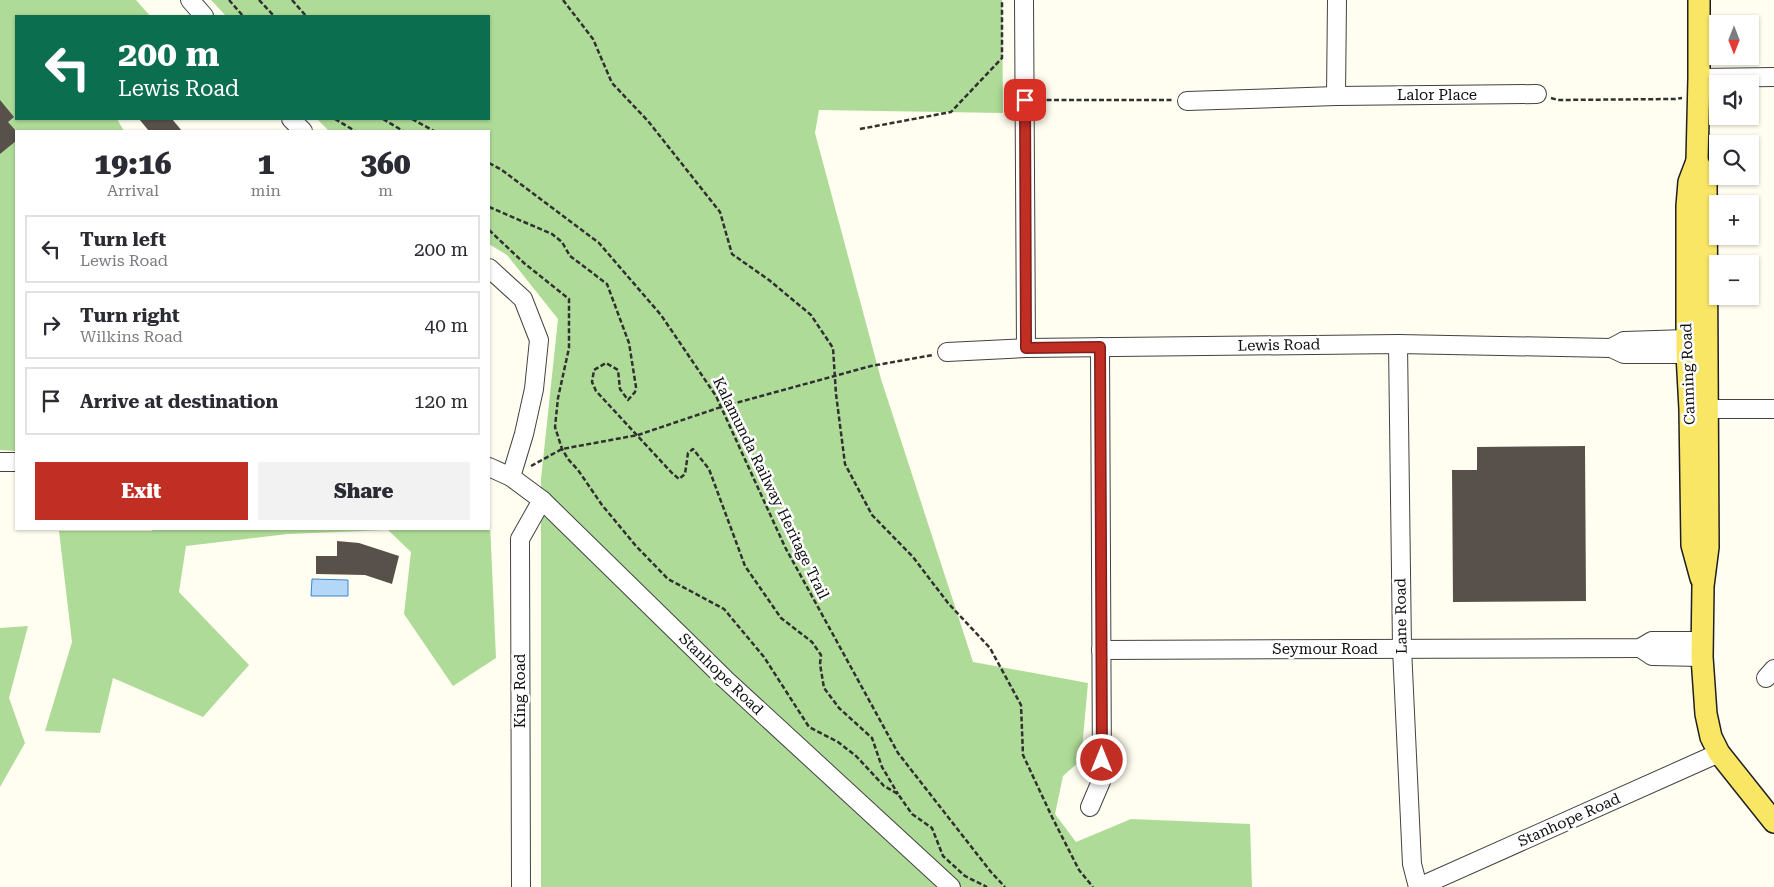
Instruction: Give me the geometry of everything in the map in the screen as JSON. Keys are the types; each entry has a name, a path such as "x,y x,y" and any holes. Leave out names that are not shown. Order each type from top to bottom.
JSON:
{"main road":[{"name":"Canning Road","path":"1698,0 1699,86 1697,162 1689,182 1687,206 1687,346 1699,409 1708,547 1703,586 1702,649 1706,714 1711,737 1719,753 1774,822"},
{"name":"Canning Road","path":"1697,162 1706,180 1707,347 1699,409"}],"street":[{"path":"190,0 203,15"},
{"path":"1024,0 1026,348"},
{"path":"1336,96 1337,0"},
{"path":"1699,86 1774,77"},
{"name":"Lalor Place","path":"1187,101 1336,96 1537,94"},
{"path":"292,120 302,130"},
{"path":"490,269 523,299 539,340 534,389 524,434 511,477"},
{"name":"Lewis Road","path":"947,352 1026,348 1398,344 1611,348 1624,354 1687,346 1707,347"},
{"name":"Lane Road","path":"1398,344 1402,648 1412,864 1418,887"},
{"path":"1090,807 1102,779 1100,347"},
{"path":"1699,409 1774,409"},
{"path":"0,462 15,462"},
{"name":"Stanhope Road","path":"490,467 511,477 542,500 725,679 951,887"},
{"name":"King Road","path":"521,887 520,539 542,500"},
{"name":"Seymour Road","path":"1101,650 1640,648 1652,641 1702,649"},
{"name":"Stanhope Road","path":"1418,887 1719,753"}],"path":[{"path":"229,0 242,15"},
{"path":"259,0 273,15"},
{"path":"292,0 305,15"},
{"path":"563,0 593,39 612,83 648,121 720,212 732,254 769,280 811,315 833,348 845,464 872,515 913,557 948,603 990,648 1021,705 1023,755 1079,870 1093,887"},
{"path":"860,129 950,112 1002,58 1002,0"},
{"path":"1537,94 1558,100 1676,99 1699,86"},
{"path":"1025,100 1164,99 1187,101"},
{"path":"337,120 353,130"},
{"path":"385,120 401,130"},
{"path":"414,120 432,130"},
{"name":"Kalamunda Railway Heritage Trail","path":"490,164 502,170 599,242 662,314 716,396 785,548 898,753 991,872 1005,887"},
{"path":"490,207 552,234 562,242 570,256 607,284 629,343 636,387 635,392 628,400 620,389 618,370 606,363 594,370 592,382 596,391 672,473 680,479 685,474 688,453 693,449 709,469 745,566 781,618 812,642 821,655 820,664 824,688 839,708 872,738 882,767 898,794 912,814 932,828 943,856 965,876 987,887"},
{"path":"490,231 524,263 569,299 569,348 558,398 555,427 562,449 568,459 578,470 602,505 636,546 668,579 724,608 764,656 809,727 838,742 856,756 884,786 898,794"},
{"path":"511,477 562,449 638,435 721,406 871,366 947,352"}],"green space":[{"path":"0,0 136,0 149,15 15,15 15,120 118,120 123,130 15,130 15,451 0,450"},
{"path":"211,0 1002,0 1003,113 819,110 815,133 881,379 973,662 1088,683 1081,760 1063,776 1055,814 1076,842 1131,819 1250,824 1252,887 541,887 541,479 558,319 507,255 490,245 490,130 328,130 318,120 490,120 490,15 225,15"},
{"path":"490,523 496,658 453,686 404,614 411,552 388,530 490,530"},
{"path":"388,530 288,534 186,546 179,592 249,665 203,717 113,678 100,733 45,731 72,642 59,531"},
{"path":"28,626 9,698 25,743 0,787 0,628"}],"water":[{"path":"312,579 348,580 348,596 311,596"}],"building":[{"path":"0,100 14,117 8,122 15,130 15,142 0,154"},
{"path":"140,120 173,120 181,130 148,130"},
{"path":"1585,446 1586,601 1453,602 1452,470 1477,470 1477,447"},
{"path":"337,541 359,543 399,556 392,584 365,575 316,574 316,556 337,556"}],"route":[{"path":"1025,100 1026,348 1100,347 1102,760"}]}
